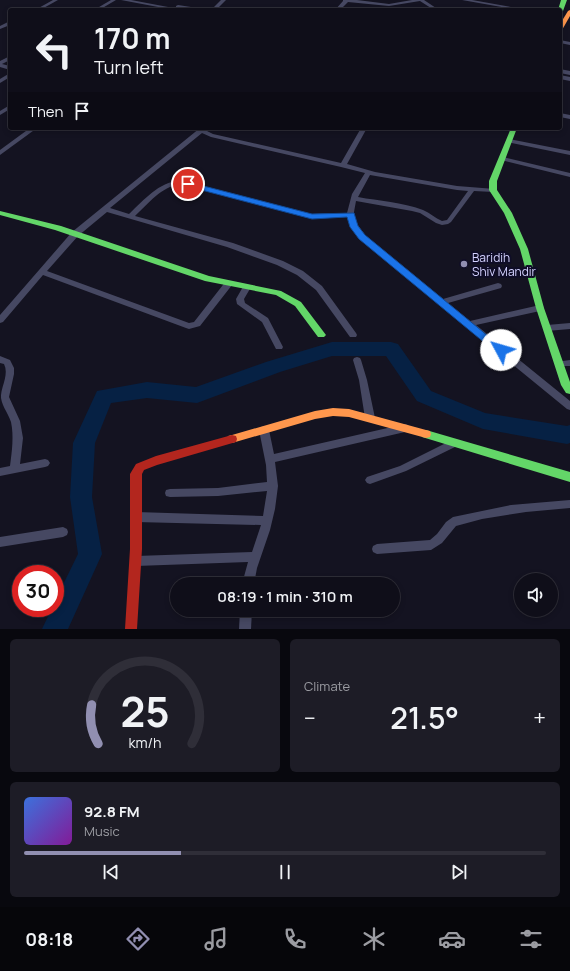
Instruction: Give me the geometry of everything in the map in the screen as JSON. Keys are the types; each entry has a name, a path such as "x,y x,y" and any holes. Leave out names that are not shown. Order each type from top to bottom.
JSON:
{"street":[{"path":"41,8 56,0"},
{"path":"100,8 114,0"},
{"path":"124,0 157,2 176,8"},
{"path":"145,0 192,8"},
{"path":"215,8 224,0"},
{"path":"339,8 346,0 389,5 420,0 434,8"},
{"path":"464,0 514,8"},
{"path":"146,8 157,2"},
{"path":"562,25 570,12"},
{"path":"0,153 31,130"},
{"path":"0,320 75,234 201,130"},
{"path":"203,130 211,135 343,165 368,173 418,182 472,189 493,190"},
{"path":"343,165 363,130"},
{"path":"513,130 493,181 493,190 514,224 524,248 540,308 566,385 570,390"},
{"path":"509,141 570,153"},
{"path":"503,159 570,175"},
{"path":"368,173 355,199 351,215 354,227 362,237 570,406"},
{"path":"131,216 164,186 174,182 180,182 312,216 351,215"},
{"path":"355,199 413,210 424,213 438,222 446,223 449,222 472,189"},
{"path":"106,209 230,245 280,263 300,273 319,288 353,335"},
{"path":"0,213 75,234 208,279 278,293 298,304 321,335"},
{"path":"42,272 189,326 198,324 229,283"},
{"path":"441,302 498,286"},
{"path":"247,287 240,299 241,304 265,320 279,347"},
{"path":"468,324 540,308"},
{"path":"547,328 570,326"},
{"path":"0,359 7,362 10,368 5,397 18,429 15,469"},
{"path":"357,360 363,380 370,418"},
{"path":"559,364 570,363"},
{"path":"131,629 136,561 136,474 140,467 315,415 333,412 349,413 370,418 570,477"},
{"path":"270,459 405,428"},
{"path":"250,577 267,521 273,486 270,459 264,430"},
{"path":"370,480 394,473 419,463 454,443"},
{"path":"0,472 45,462"},
{"path":"170,494 218,492 273,486"},
{"path":"377,548 431,545 439,541 453,522 494,511 570,504"},
{"path":"136,517 267,521"},
{"path":"0,542 63,532"},
{"path":"136,561 256,557"},
{"path":"245,629 246,617"}],"waterway":[{"path":"55,629 90,554 81,497 84,443 104,396 147,390 197,395 273,367 332,349 391,349 424,396 483,421 567,435 570,434"}],"traffic: fast":[{"path":"561,8 564,0"},
{"path":"513,130 493,181 493,190 508,213 524,249 540,308 566,385 570,390"},
{"path":"0,213 58,228 208,279 278,293 298,304 321,335"},
{"path":"426,434 570,477"}],"traffic: slow":[{"path":"562,26 570,12"},
{"path":"232,439 315,415 333,412 349,413 426,434"}],"traffic: jam":[{"path":"131,629 136,549 136,474 140,467 156,461 232,439"}],"place":[{"name":"Baridih Shiv Mandir","path":"464,264"}],"route":[{"path":"188,184 317,217 328,215 351,215 354,227 362,237 501,350"}]}
